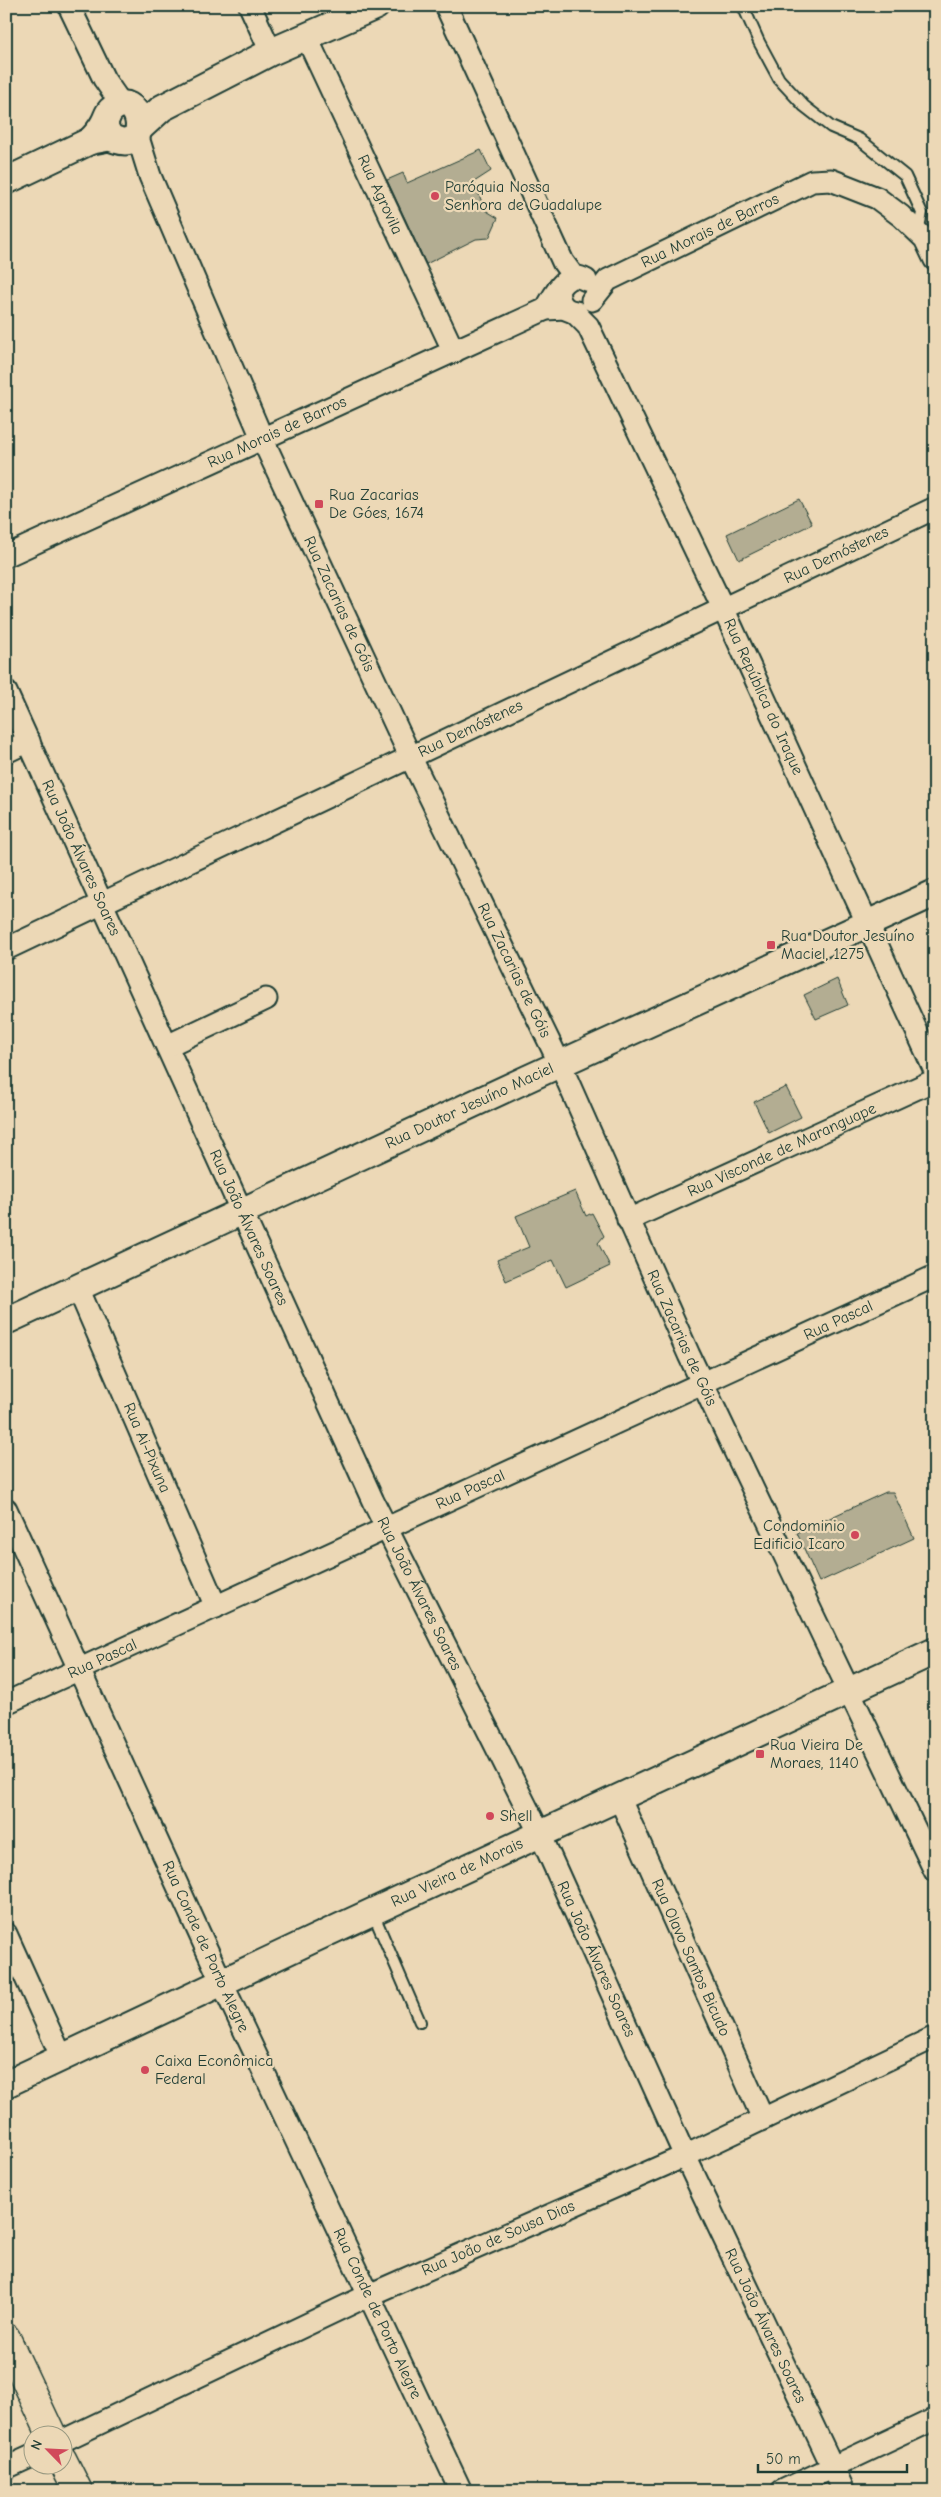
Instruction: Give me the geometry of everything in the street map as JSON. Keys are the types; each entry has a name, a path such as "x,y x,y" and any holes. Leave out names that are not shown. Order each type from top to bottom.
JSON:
{"main road":[{"path":"6,2338 46,2424"},
{"path":"70,2474 78,2491"}],"street":[{"name":"Rua Zacarias de Góis","path":"70,6 104,79 118,126 150,176 262,438 410,756 560,1064 628,1220 703,1382 935,1871"},
{"path":"250,6 271,52"},
{"path":"6,181 118,126 162,108 271,52 376,6"},
{"path":"446,6 569,277 576,310"},
{"name":"Rua Agrovila","path":"306,36 454,352"},
{"name":"Rua Morais de Barros","path":"6,556 454,352 576,310 608,280 812,181 831,180 877,198 918,233"},
{"path":"918,233 925,239 935,260"},
{"path":"569,277 608,280"},
{"name":"Rua República do Iraque","path":"569,277 593,289 576,310 723,608 935,1071"},
{"name":"Rua Demóstenes","path":"6,949 935,508"},
{"name":"Rua João Álvares Soares","path":"6,692 387,1530 540,1834 685,2156 844,2491"},
{"path":"6,752 29,741"},
{"name":"Rua Doutor Jesuíno Maciel","path":"6,1321 560,1064 935,893"},
{"path":"167,1046 266,999"},
{"name":"Rua Visconde de Maranguape","path":"628,1220 935,1080"},
{"name":"Rua Pascal","path":"6,1703 387,1530 935,1276"},
{"name":"Rua Ai-Pixuna","path":"78,1288 216,1607"},
{"name":"Rua Conde de Porto Alegre","path":"6,1509 222,1983 461,2491"},
{"name":"Rua Vieira de Morais","path":"6,2084 935,1651"},
{"name":"Rua Olavo Santos Bicudo","path":"619,1797 763,2119"},
{"path":"6,1934 62,2058"},
{"name":"Rua João de Sousa Dias","path":"72,2437 368,2295 685,2156 935,2037"},
{"path":"782,2491 935,2419"},
{"path":"6,2468 22,2461"}],"lane":[{"path":"743,6 759,42 779,78 804,106 831,127 859,139 905,176 922,214 918,233"},
{"path":"372,1912 420,2022"}],"building":[{"name":"Paróquia Nossa Senhora de Guadalupe","path":"481,150 491,171 474,182 485,210 498,218 489,238 476,239 426,264 387,180 403,173 407,183"},
{"path":"799,499 812,524 739,560 727,534"},
{"path":"837,979 848,1005 816,1019 804,995"},
{"path":"786,1087 801,1117 769,1133 754,1102"},
{"path":"575,1191 586,1216 592,1213 604,1236 598,1243 610,1266 566,1287 553,1260 506,1281 497,1260 529,1247 516,1216"},
{"name":"Condominio Edificio Icaro","path":"886,1492 893,1492 914,1538 819,1582 797,1533"}],"place":[{"name":"Paróquia Nossa Senhora de Guadalupe","path":"435,196"},
{"name":"Rua Zacarias De Góes, 1674","path":"319,504"},
{"name":"Rua Doutor Jesuíno Maciel, 1275","path":"771,945"},
{"name":"Condominio Edificio Icaro","path":"855,1535"},
{"name":"Rua Vieira De Moraes, 1140","path":"760,1754"},
{"name":"Shell","path":"490,1816"},
{"name":"Caixa Econômica Federal","path":"145,2070"}]}
